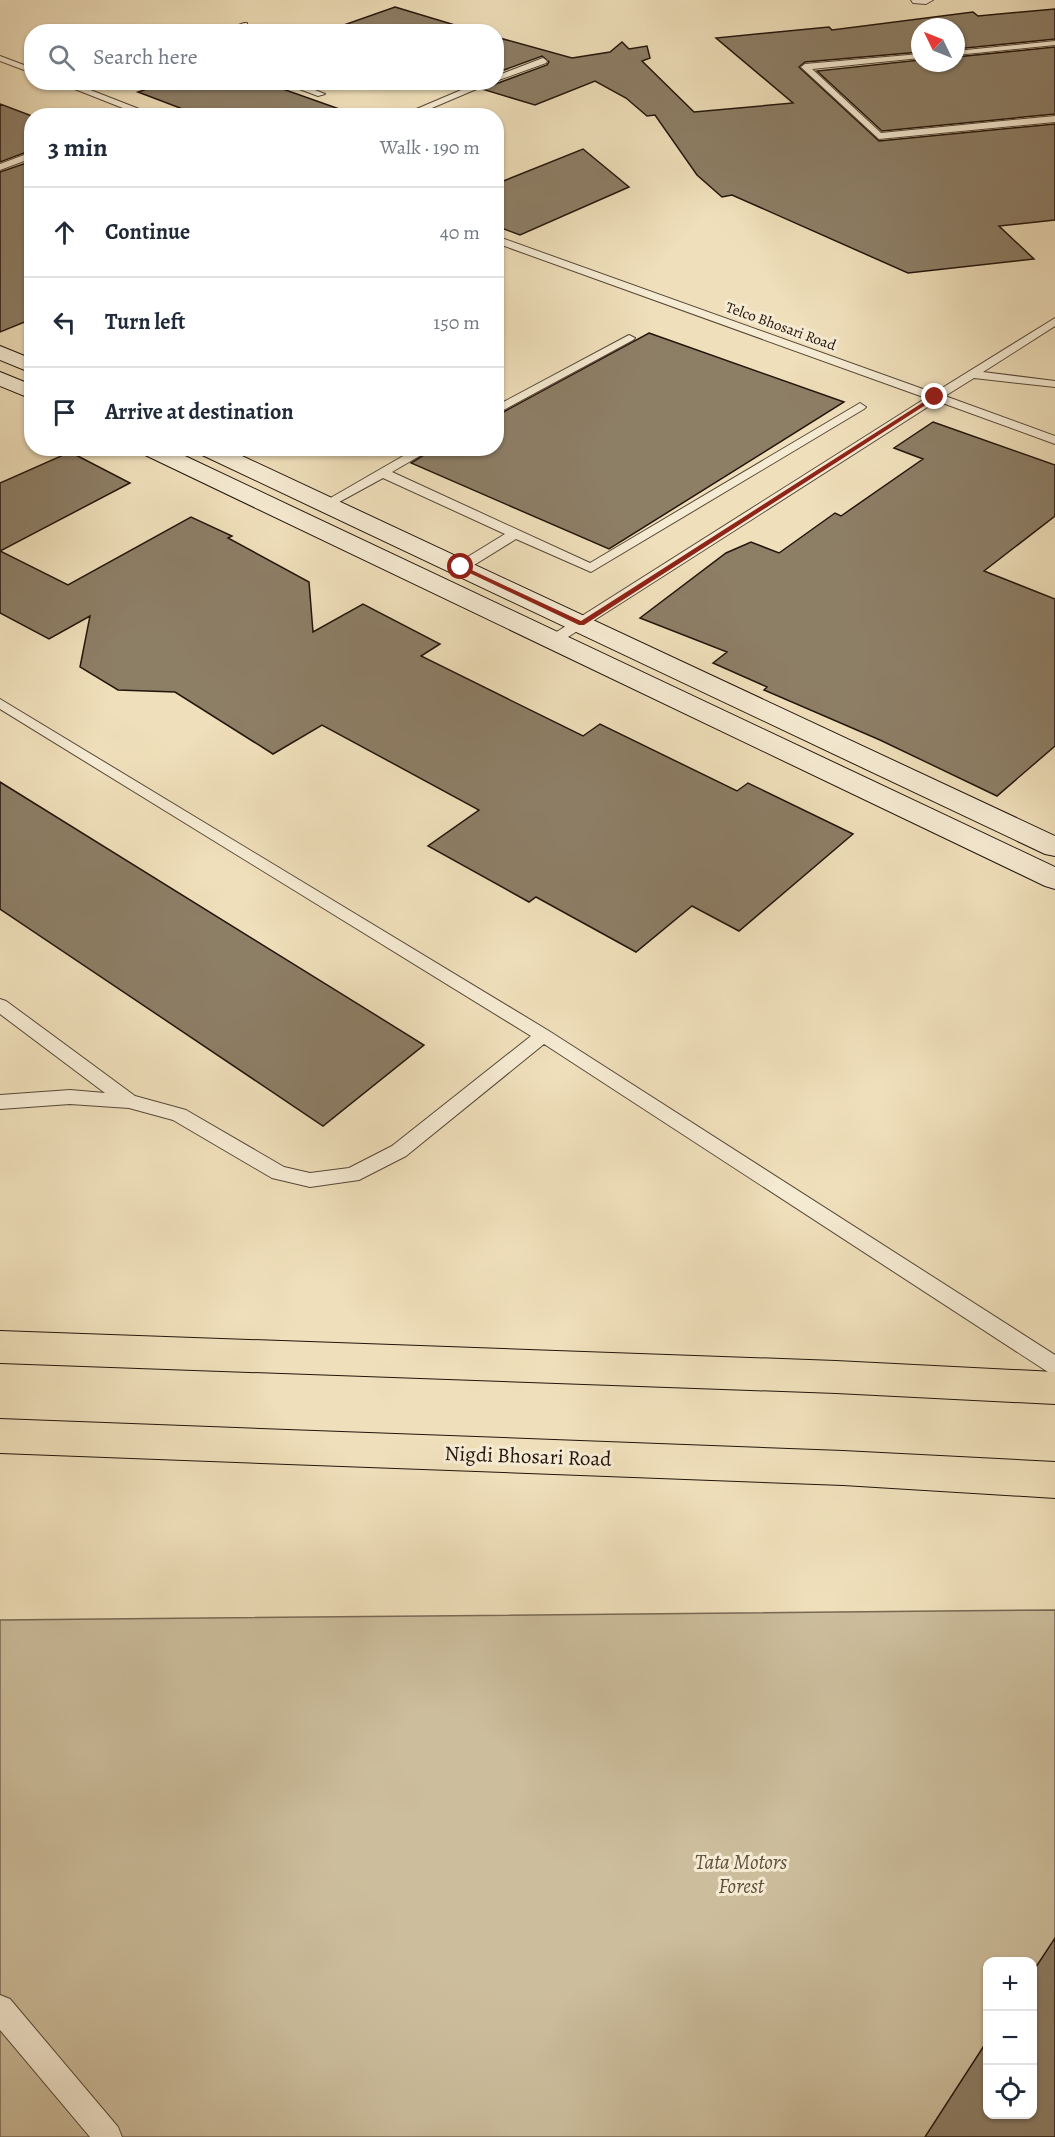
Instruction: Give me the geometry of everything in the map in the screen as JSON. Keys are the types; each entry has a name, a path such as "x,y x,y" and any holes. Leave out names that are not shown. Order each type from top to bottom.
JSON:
{"main road":[{"path":"0,1347 836,1377 1055,1388"},
{"name":"Nigdi Bhosari Road","path":"0,1436 843,1468 1055,1480"}],"street":[{"path":"918,0 926,0"},
{"path":"0,352 24,363"},
{"path":"0,378 24,389"},
{"path":"166,456 1055,879"},
{"path":"223,456 1055,847"}],"lane":[{"path":"965,52 1055,43"},
{"path":"911,57 805,67 879,136 1055,119"},
{"path":"0,58 24,67"},
{"path":"504,77 543,61"},
{"path":"82,90 129,108"},
{"path":"309,90 321,94"},
{"path":"424,108 469,90"},
{"path":"0,167 24,158"},
{"name":"Telco Bhosari Road","path":"504,242 1055,440"},
{"path":"552,641 1055,321"},
{"path":"504,407 629,338"},
{"path":"971,374 1055,384"},
{"path":"383,473 591,568 860,406"},
{"path":"326,504 413,456"},
{"path":"461,567 515,534"},
{"path":"0,703 543,1035 1055,1366"},
{"path":"0,1005 129,1101"},
{"path":"0,1102 70,1096 129,1101 179,1115 279,1173 310,1180 352,1174 399,1152 543,1035"},
{"path":"3,2021 108,2137"}],"green space":[{"name":"Tata Motors Forest","path":"1055,1610 1055,2137 0,2137 0,1620"}],"building":[{"path":"395,7 451,24 347,24"},
{"path":"1055,9 1055,39 965,48 965,18 926,18 973,12 978,16"},
{"path":"911,20 911,53 805,62 799,67 879,141 1055,124 1055,220 999,226 1034,259 908,273 732,195 722,197 697,175 655,115 647,116 626,98 595,81 535,105 485,90 504,90 504,81 547,65 549,62 542,56 504,70 504,39 572,58 610,52 622,42 629,49 647,46 650,58 642,61 694,112 793,103 716,38 829,27 832,30"},
{"path":"1055,47 1055,114 882,131 817,71 911,61 911,72 965,72 965,56"},
{"path":"144,90 286,90 337,108 180,108 138,92"},
{"path":"0,104 24,113 24,153 0,162"},
{"path":"583,149 629,187 520,235 504,229 504,181"},
{"path":"24,164 24,322 0,332 0,172"},
{"path":"649,333 844,402 609,549 411,463 422,456 504,456 504,412"},
{"path":"933,422 1055,465 1055,516 984,571 1055,599 1055,746 997,796 880,740 764,690 767,687 713,663 727,652 640,618 726,553 751,542 779,553 835,513 841,516 923,459 894,448"},
{"path":"61,456 78,456 130,483 0,551 0,483"},
{"path":"191,517 232,536 228,538 309,582 313,632 363,604 440,644 421,656 583,736 600,724 737,791 748,783 853,834 739,931 692,906 636,952 536,897 529,902 428,846 479,810 322,725 273,754 175,692 118,690 80,667 90,616 49,639 0,613 0,551 68,585"},
{"path":"0,782 424,1045 323,1126 0,909"},
{"path":"1055,1938 1055,2137 925,2137 983,2047 983,2119 1037,2119 1037,1965"}],"route":[{"path":"461,567 581,624 935,397"}]}
